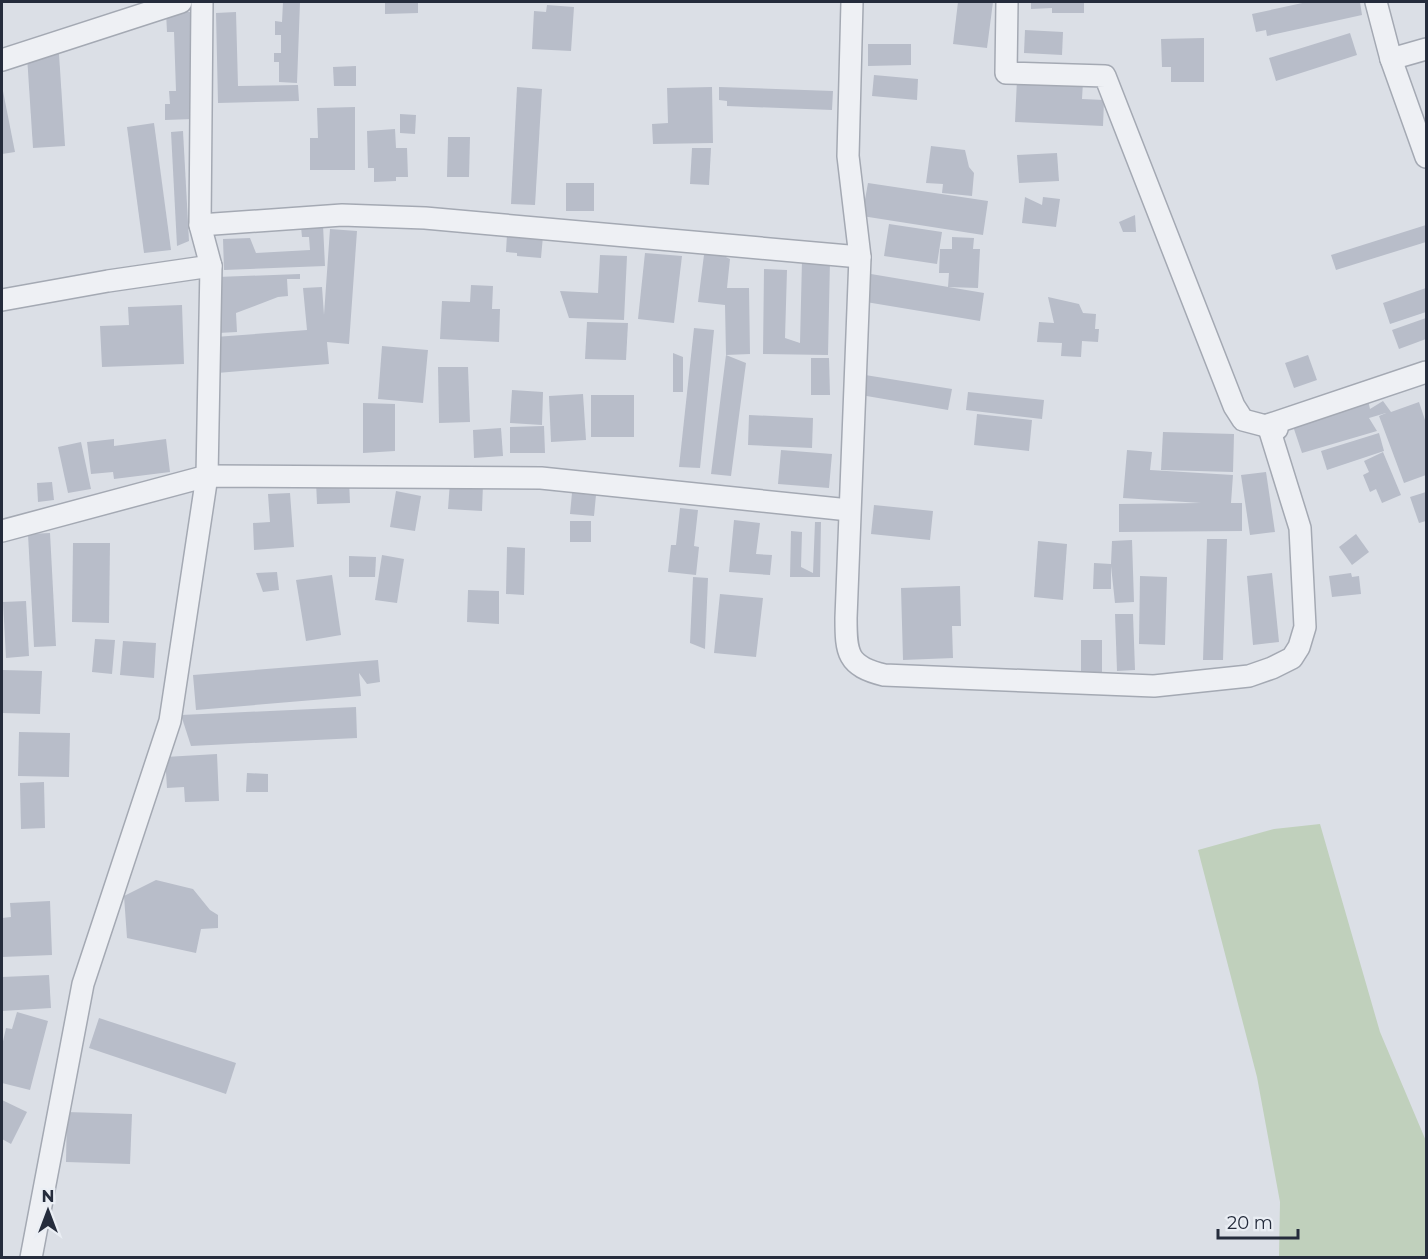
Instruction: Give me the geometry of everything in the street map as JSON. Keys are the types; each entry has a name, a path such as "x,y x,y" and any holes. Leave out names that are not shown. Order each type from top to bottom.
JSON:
{"street":[{"path":"2,60 181,2"},
{"path":"31,1257 83,984 170,721 207,476 211,267 200,225 202,2"},
{"path":"852,2 848,156 860,257 849,510 846,646 854,660 866,670 901,676 1154,686 1249,676 1292,658 1299,647 1305,627 1300,528 1268,425"},
{"path":"1007,2 1006,73 1105,76 1234,406 1243,420 1276,429 1268,425"},
{"path":"1376,2 1391,59 1426,157"},
{"path":"1391,59 1426,49"},
{"path":"200,225 342,215 425,218 860,257"},
{"path":"2,300 108,281 211,267"},
{"path":"1268,425 1426,372"},
{"path":"2,531 207,476 541,478 849,510"}],"green space":[{"path":"1320,824 1380,1032 1426,1141 1426,1257 1279,1257 1280,1202 1257,1077 1198,850 1274,829"}],"building":[{"path":"283,2 300,2 297,83 279,82 279,62 274,62 274,53 281,53 281,35 275,35 275,21 282,22"},
{"path":"385,2 418,2 418,13 385,14"},
{"path":"958,2 993,2 987,48 953,44"},
{"path":"1031,2 1084,2 1084,13 1052,13 1052,8 1031,9"},
{"path":"1307,2 1360,2 1362,15 1267,36 1266,30 1256,32 1252,14"},
{"path":"547,5 574,7 571,51 532,49 534,11 546,12"},
{"path":"166,12 191,12 193,119 165,120 165,104 170,104 169,91 176,91 174,32 167,32"},
{"path":"236,12 238,86 298,85 299,101 218,103 216,13"},
{"path":"1025,30 1063,32 1062,55 1024,53"},
{"path":"1350,33 1357,55 1276,81 1269,58"},
{"path":"1204,38 1204,82 1171,82 1171,67 1162,67 1161,39"},
{"path":"868,44 911,44 911,65 868,66"},
{"path":"59,54 65,146 33,148 27,56"},
{"path":"356,66 356,86 334,86 333,67"},
{"path":"874,75 918,79 917,100 872,96"},
{"path":"1017,79 1083,82 1082,99 1104,100 1103,126 1015,122"},
{"path":"2,86 15,152 2,154"},
{"path":"517,87 542,89 535,205 511,204"},
{"path":"712,87 713,143 653,144 652,124 668,123 667,88"},
{"path":"719,87 833,91 832,110 727,106 727,101 719,100"},
{"path":"355,107 355,170 310,170 310,138 318,138 317,108"},
{"path":"400,114 416,115 415,134 400,133"},
{"path":"154,123 171,250 144,253 127,127"},
{"path":"395,129 396,148 407,148 408,177 396,177 396,181 374,182 374,168 368,168 367,131"},
{"path":"183,131 189,241 177,246 171,132"},
{"path":"448,137 470,137 469,177 447,177"},
{"path":"931,146 965,150 969,167 974,173 972,196 942,193 943,184 926,183"},
{"path":"692,148 711,148 709,185 690,184"},
{"path":"1057,153 1059,181 1019,183 1017,155"},
{"path":"566,183 594,183 594,211 566,211"},
{"path":"868,183 988,201 983,235 862,216"},
{"path":"1025,197 1042,205 1043,197 1060,199 1056,227 1022,223"},
{"path":"1135,215 1136,232 1123,232 1119,222"},
{"path":"889,224 942,232 937,264 884,256"},
{"path":"323,225 325,266 224,270 223,239 250,238 256,253 310,250 309,237 302,237 301,227"},
{"path":"1426,225 1426,242 1336,270 1331,255"},
{"path":"330,229 357,231 349,344 327,342 329,364 217,373 215,337 307,330 303,288 322,287 324,315"},
{"path":"507,234 543,236 541,258 517,256 517,253 506,252"},
{"path":"952,237 974,238 973,249 980,249 978,288 948,287 949,273 939,273 940,249 952,249"},
{"path":"705,247 730,259 727,288 749,288 750,354 726,355 725,305 698,302"},
{"path":"645,253 682,256 674,323 638,319"},
{"path":"600,255 627,256 624,320 569,318 560,291 598,293"},
{"path":"802,260 830,260 828,355 763,354 764,269 787,270 785,338 800,343"},
{"path":"865,273 984,293 980,321 860,301"},
{"path":"300,274 300,279 287,279 288,296 278,297 236,313 237,332 218,333 217,277"},
{"path":"471,285 493,286 492,309 500,309 499,342 440,339 442,301 470,302"},
{"path":"1426,288 1426,312 1390,324 1383,303"},
{"path":"1048,297 1079,304 1083,313 1096,314 1095,329 1099,329 1098,342 1082,341 1081,357 1061,356 1062,343 1037,342 1039,322 1054,323"},
{"path":"182,305 184,364 102,367 100,326 129,325 128,307"},
{"path":"1426,318 1426,339 1399,349 1392,330"},
{"path":"587,322 628,323 626,360 585,359"},
{"path":"694,328 714,330 700,468 679,467"},
{"path":"382,346 428,350 423,403 378,399"},
{"path":"673,353 683,357 683,392 673,392"},
{"path":"726,355 746,363 731,476 711,474"},
{"path":"1308,355 1317,380 1294,388 1285,363"},
{"path":"811,358 829,358 830,395 811,395"},
{"path":"438,367 468,367 470,422 439,423"},
{"path":"859,374 952,389 948,410 855,394"},
{"path":"512,390 543,392 542,425 510,423"},
{"path":"968,392 1044,400 1042,419 966,410"},
{"path":"583,394 586,440 551,442 549,396"},
{"path":"591,395 634,395 634,437 591,437"},
{"path":"1368,400 1370,409 1383,401 1391,412 1419,402 1426,423 1426,475 1404,483 1379,416 1386,413 1369,418 1377,431 1302,453 1292,423"},
{"path":"363,403 395,404 395,451 363,453"},
{"path":"977,414 1032,420 1029,451 974,445"},
{"path":"749,415 813,418 812,448 748,445"},
{"path":"544,426 545,453 510,453 510,427"},
{"path":"501,428 503,456 474,458 473,430"},
{"path":"1163,432 1234,434 1233,472 1161,470"},
{"path":"1379,433 1384,451 1327,470 1321,451"},
{"path":"114,439 114,446 166,439 170,472 114,479 113,472 91,474 87,442"},
{"path":"81,442 91,489 68,493 58,447"},
{"path":"781,450 832,454 829,488 778,484"},
{"path":"1127,450 1152,452 1150,470 1233,475 1231,503 1242,503 1242,531 1119,532 1119,504 1201,503 1123,498"},
{"path":"1383,452 1401,495 1382,503 1376,489 1370,492 1363,475 1369,472 1364,461"},
{"path":"1266,472 1275,532 1250,535 1241,475"},
{"path":"349,480 350,503 317,504 316,481"},
{"path":"52,482 54,500 38,502 37,483"},
{"path":"450,482 483,484 482,511 448,509"},
{"path":"396,491 421,496 415,531 390,527"},
{"path":"1426,492 1426,521 1419,523 1410,497"},
{"path":"290,493 294,547 254,550 253,523 270,522 268,494"},
{"path":"572,493 596,495 594,516 570,514"},
{"path":"874,505 933,511 930,540 871,534"},
{"path":"680,508 698,510 694,546 699,547 696,575 668,572 671,545 676,545"},
{"path":"734,520 760,523 756,554 772,555 770,575 729,572"},
{"path":"570,521 591,521 591,542 570,542"},
{"path":"815,522 821,522 820,577 790,577 791,531 802,532 801,567 813,573"},
{"path":"50,533 56,646 34,647 28,534"},
{"path":"1356,534 1369,552 1352,565 1339,547"},
{"path":"1207,539 1227,539 1223,660 1203,660"},
{"path":"1132,540 1134,602 1115,603 1111,566 1111,589 1093,589 1094,563 1111,564 1112,541"},
{"path":"1038,541 1067,544 1063,600 1034,597"},
{"path":"73,543 110,543 109,623 72,622"},
{"path":"507,547 525,548 524,595 506,594"},
{"path":"382,555 404,559 397,603 375,600"},
{"path":"349,556 376,557 375,577 349,577"},
{"path":"277,572 279,590 263,592 256,573"},
{"path":"1272,573 1279,642 1253,645 1247,576"},
{"path":"1351,573 1352,577 1359,576 1361,594 1332,597 1329,576"},
{"path":"332,575 341,635 306,641 296,580"},
{"path":"1140,576 1167,577 1165,645 1139,644"},
{"path":"693,577 708,578 705,649 690,643"},
{"path":"960,586 961,626 952,626 953,658 903,660 901,588"},
{"path":"468,590 499,591 499,624 467,622"},
{"path":"720,594 763,598 756,657 714,653"},
{"path":"26,601 29,656 6,658 3,602"},
{"path":"1115,614 1133,614 1135,670 1117,671"},
{"path":"95,639 115,640 112,674 92,672"},
{"path":"1081,640 1102,640 1102,674 1081,674"},
{"path":"123,641 156,643 154,678 120,675"},
{"path":"378,660 380,682 367,684 359,673 361,696 196,710 193,675"},
{"path":"2,670 42,671 40,714 2,713"},
{"path":"356,707 357,738 191,746 181,715"},
{"path":"19,732 70,733 69,777 18,776"},
{"path":"217,754 219,801 185,802 184,787 167,788 165,757"},
{"path":"247,773 268,774 268,792 246,792"},
{"path":"44,782 45,828 21,829 20,783"},
{"path":"156,880 193,889 210,910 218,915 218,928 201,929 196,953 127,938 124,896"},
{"path":"50,901 52,955 2,957 2,918 11,917 10,903"},
{"path":"49,975 51,1008 2,1011 2,977"},
{"path":"17,1012 48,1021 30,1090 2,1083 2,1046 6,1028 12,1029"},
{"path":"99,1018 236,1063 226,1094 89,1048"},
{"path":"2,1100 27,1112 11,1144 2,1139"},
{"path":"67,1112 132,1114 130,1164 66,1162"}]}
